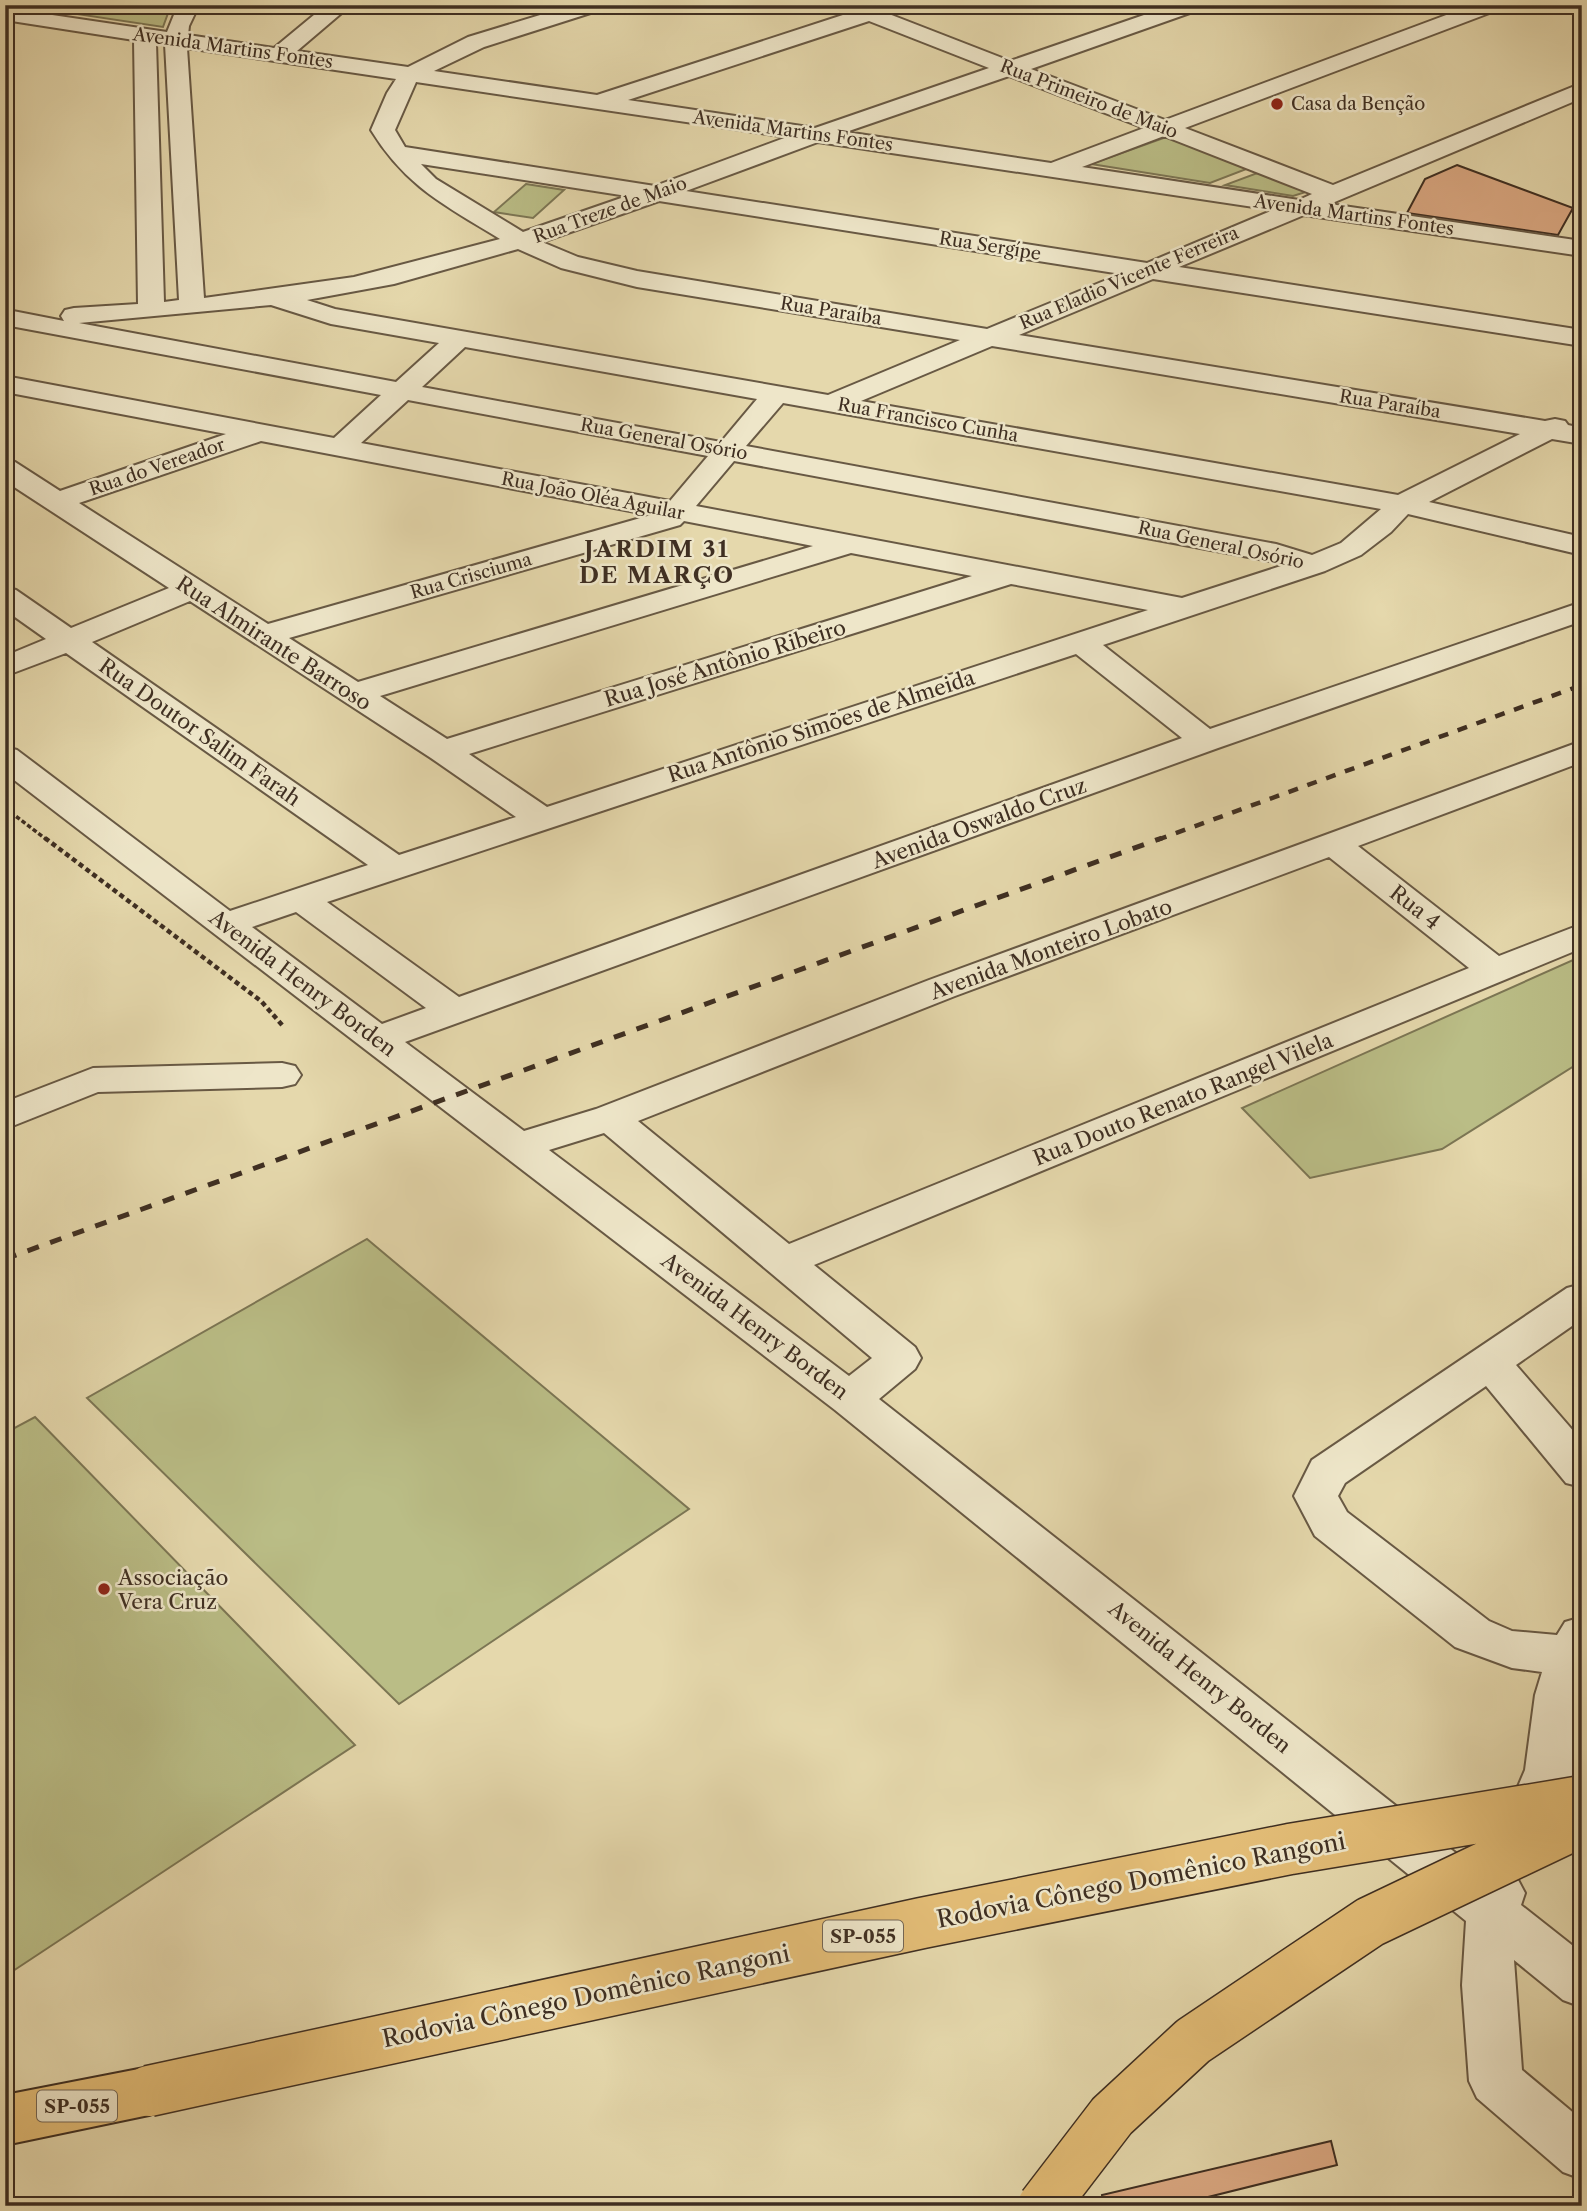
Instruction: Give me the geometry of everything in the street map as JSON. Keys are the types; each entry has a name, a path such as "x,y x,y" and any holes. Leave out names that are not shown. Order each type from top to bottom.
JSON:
{"highway":[{"name":"Rodovia Cônego Domênico Rangoni","path":"5,2120 922,1923 1290,1849 1582,1801"},
{"path":"1043,2206 1112,2116 1193,2041 1370,1922 1582,1821"}],"street":[{"path":"189,5 178,26 176,41 192,306"},
{"path":"279,55 320,19 341,5"},
{"path":"410,75 476,42 596,5"},
{"name":"Rua Primeiro de Maio","path":"847,5 1331,193"},
{"path":"599,102 896,5"},
{"name":"Rua Treze de Maio","path":"9,319 151,310 274,298 393,276 522,242 817,135 1194,5"},
{"path":"1054,170 1493,5"},
{"path":"1567,5 1582,10"},
{"name":"Avenida Martins Fontes","path":"12,13 176,41 1300,206 1575,243"},
{"path":"145,36 151,310"},
{"name":"Rua Paraíba","path":"410,75 398,93 383,130 397,153 428,184 522,242 570,263 637,279 1582,436"},
{"name":"Rua Eladio Vicente Ferreira","path":"833,403 1582,90"},
{"name":"Rua Sergípe","path":"397,153 1582,338"},
{"name":"Rua Francisco Cunha","path":"274,298 331,316 1402,504 1582,546"},
{"name":"Rua General Osório","path":"9,319 1276,553 1314,565"},
{"path":"340,447 459,339"},
{"name":"Rua João Oléa Aguilar","path":"5,384 1182,607"},
{"path":"676,512 776,394"},
{"name":"Rua Antônio Simões de Almeida","path":"225,924 1314,565 1351,549 1381,526 1402,504 1582,413"},
{"name":"Rua do Vereador","path":"57,501 257,432"},
{"name":"Rua Almirante Barroso","path":"5,468 443,751 542,819"},
{"name":"Rua Crisciuma","path":"262,636 670,519 676,512"},
{"path":"353,694 848,545"},
{"name":"Rua José Antônio Ribeiro","path":"443,751 1007,575"},
{"path":"5,667 192,589"},
{"name":"Rua Doutor Salim Farah","path":"5,596 395,868"},
{"name":"Avenida Oswaldo Cruz","path":"377,1039 1206,741 1582,611"},
{"path":"1079,641 1206,741"},
{"name":"Avenida Monteiro Lobato","path":"520,1146 610,1118 942,988 1582,751"},
{"name":"Avenida Henry Borden","path":"5,757 850,1399 1582,1984"},
{"name":"Rua 4","path":"1334,844 1496,971"},
{"path":"300,899 454,1011"},
{"name":"Rua Douto Renato Rangel Vilela","path":"783,1262 1582,935"},
{"path":"5,1117 93,1080 282,1075"},
{"path":"610,1118 900,1359 850,1399"},
{"path":"1582,1297 1328,1472 1316,1496 1331,1524 1472,1634 1498,1648 1526,1654 1578,1647 1559,1695 1550,1770 1492,1911 1489,1989 1496,2081 1582,2154"},
{"path":"1490,1362 1582,1471"}],"path":[{"path":"5,807 261,1001 284,1026"}],"green space":[{"path":"42,5 171,5 163,27 37,8"},
{"path":"1169,136 1249,168 1210,183 1091,164"},
{"path":"1260,172 1309,191 1293,196 1225,185"},
{"path":"526,184 564,190 533,218 494,212"},
{"path":"1582,956 1582,1061 1442,1149 1310,1178 1242,1108"},
{"path":"367,1239 689,1509 399,1704 87,1398"},
{"name":"Associação Vera Cruz","path":"35,1417 355,1745 13,1971 5,1961 5,1433"}],"building":[{"path":"1457,165 1573,208 1558,235 1407,213 1425,179"},
{"path":"1331,2141 1337,2165 1172,2206 1103,2206 1102,2195"}],"railway":[{"path":"1157,840 1582,685"},
{"path":"5,1259 1162,838"}],"place":[{"name":"Casa da Benção","path":"1277,104"},
{"name":"Associação Vera Cruz","path":"104,1589"}],"district":[{"name":"JARDIM 31 DE MARÇO","path":"657,562"}]}
